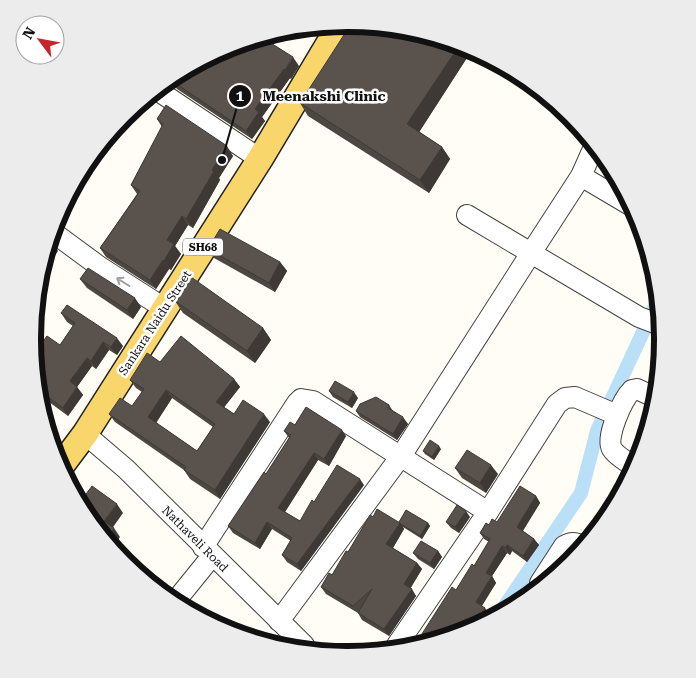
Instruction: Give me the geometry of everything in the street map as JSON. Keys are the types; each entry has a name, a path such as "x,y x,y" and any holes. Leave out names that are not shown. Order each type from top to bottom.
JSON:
{"main road":[{"name":"Sankara Naidu Street","path":"66,459 85,434 260,159 335,33"}],"street":[{"path":"163,95 260,159"},
{"path":"282,630 401,456 581,176 591,152"},
{"path":"581,176 621,200"},
{"path":"467,214 639,317 654,323"},
{"path":"59,237 100,267 164,308"},
{"path":"608,412 632,390 637,389 650,395"},
{"path":"398,641 488,512 557,404 565,398 575,397 608,412"},
{"path":"180,595 301,398 312,401 488,512"},
{"path":"608,412 610,445 616,454 628,462"},
{"name":"Nathaveli Road","path":"85,434 126,469 282,630 299,642"},
{"path":"547,572 564,546 576,543"}],"building":[{"path":"346,32 408,38 455,52 407,124 442,147 420,180 300,103"},
{"path":"270,43 293,57 255,109 259,112 246,131 177,85 212,64 231,56"},
{"path":"166,105 227,146 186,219 182,216 167,240 174,244 150,280 100,248 140,191 131,185 163,124 157,119"},
{"path":"220,229 280,262 269,283 208,249"},
{"path":"88,268 135,298 127,310 80,279"},
{"path":"191,277 263,328 247,351 175,301"},
{"path":"67,305 117,338 111,347 103,342 91,361 87,358 70,381 77,387 63,408 47,396 41,344 47,336 60,345 75,323 61,313"},
{"path":"181,336 234,379 216,402 234,414 243,400 264,414 215,490 184,470 186,467 109,414 120,398 132,406 144,389 130,380 147,353 160,362","holes":["166,390 215,424 197,451 148,417"]},
{"path":"335,381 354,392 348,402 329,391"},
{"path":"376,397 389,405 388,408 403,417 393,434 356,411 360,404"},
{"path":"306,407 342,430 324,459 314,453 278,508 300,521 312,500 314,502 337,465 360,479 297,564 282,555 292,538 267,522 255,543 228,526 264,472 266,474 291,435 284,431 290,422 295,425"},
{"path":"430,440 439,446 432,457 423,451"},
{"path":"467,450 491,465 480,483 455,468"},
{"path":"92,486 117,504 104,521 114,528 111,532 93,509 85,495"},
{"path":"520,486 536,496 517,527 534,539 523,556 507,545 506,548 502,546 486,573 492,576 476,602 485,608 479,616 447,629 420,637 452,587 456,590 472,564 474,566 490,539 480,533 486,523 489,525 492,519 497,522"},
{"path":"457,505 466,511 455,527 446,522"},
{"path":"377,509 400,523 386,544 417,563 404,584 412,589 384,629 358,613 372,589 353,606 321,587 329,573 332,575 346,551 348,552 370,515 373,517"},
{"path":"406,510 428,523 420,536 399,522"},
{"path":"421,541 438,551 430,563 413,553"}],"waterway":[{"path":"509,599 581,493 597,431 653,310"}],"place":[{"name":"Meenakshi Clinic","path":"222,160"}]}
